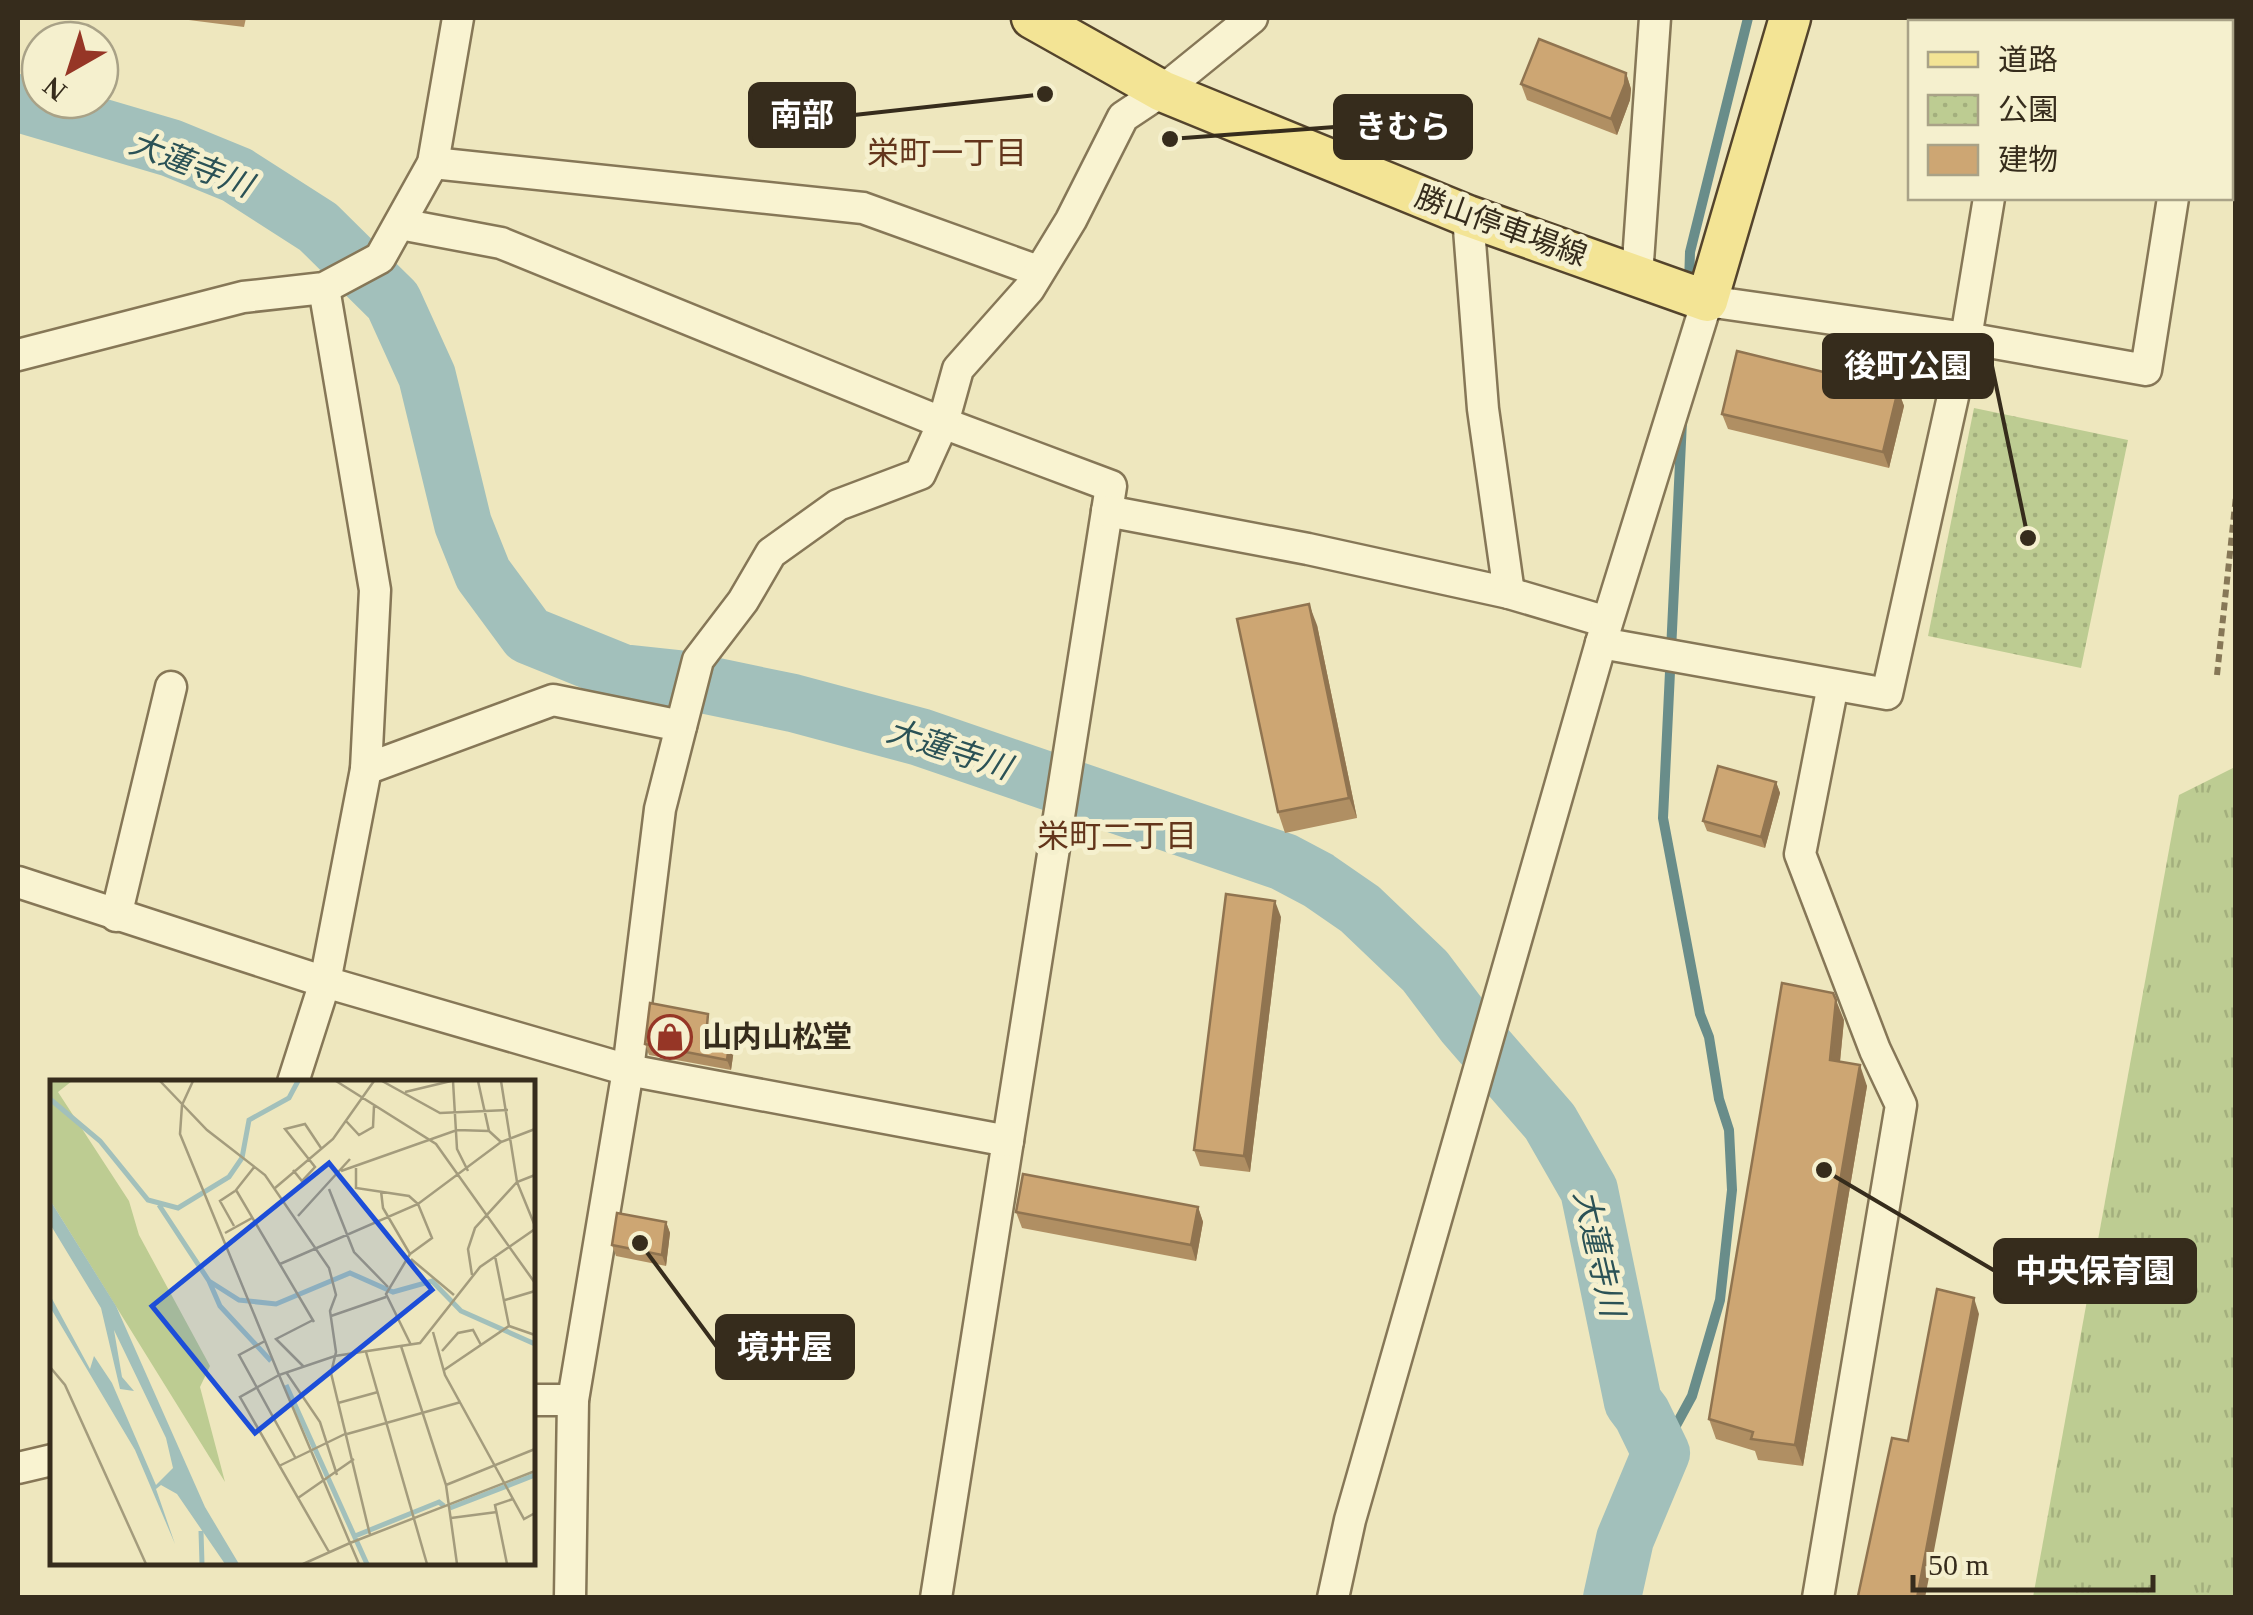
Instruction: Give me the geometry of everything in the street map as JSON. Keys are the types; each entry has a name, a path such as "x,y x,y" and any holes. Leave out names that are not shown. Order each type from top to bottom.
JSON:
{"main road":[{"name":"勝山停車場線","path":"1032,18 1162,91 1468,216 1707,301"},
{"path":"1707,301 1790,18"}],"street":[{"path":"18,355 244,297 324,288 380,258 433,163 458,18"},
{"path":"570,1598 573,1400 628,1070 660,809 698,660 742,601 771,553 838,506 920,474 943,424 958,370 1029,289 1072,220 1123,117 1162,91 1252,18"},
{"path":"1637,276 1654,18"},
{"path":"433,163 863,208 1038,271"},
{"path":"400,224 502,243 943,424 1109,498 1308,549 1509,594 1604,632 1887,694 1966,338 1989,200"},
{"path":"1333,1598 1350,1520 1604,632 1707,301 1966,338 2146,370 2173,200"},
{"path":"1468,216 1482,408 1509,594"},
{"path":"294,1080 325,982 366,769 375,590 324,288"},
{"path":"936,1598 1109,498"},
{"path":"1818,1598 1901,1105 1800,854 1833,685"},
{"path":"116,916 171,687"},
{"path":"366,769 553,700 681,726"},
{"path":"18,882 325,982 628,1070 1008,1142"},
{"path":"535,1400 573,1400"},
{"path":"18,1468 50,1460"}],"path":[{"path":"2218,674 2236,496"}],"green space":[{"path":"1974,408 2128,440 2081,668 1928,636"},
{"path":"2235,767 2235,1597 2033,1597 2179,795"}],"building":[{"path":"1539,39 1626,73 1611,119 1521,84"},
{"path":"1737,351 1898,390 1883,452 1722,414"},
{"path":"1309,604 1349,798 1278,812 1237,619"},
{"path":"1718,766 1776,782 1761,837 1703,821"},
{"path":"1226,894 1275,901 1244,1156 1194,1150"},
{"path":"1782,983 1833,993 1836,1000 1830,1060 1860,1065 1795,1445 1751,1439 1753,1432 1709,1419"},
{"path":"650,1003 708,1014 707,1026 731,1031 727,1060 645,1044"},
{"path":"1023,1174 1198,1207 1191,1245 1016,1212"},
{"path":"617,1213 666,1222 662,1255 612,1245"},
{"path":"1937,1289 1974,1298 1917,1598 1865,1598 1858,1596 1892,1438 1908,1441"}],"waterway":[{"path":"1689,284 1690,252 1748,18"},
{"name":"大蓮寺川","path":"18,103 171,148 237,175 318,227 393,301 427,376 463,524 483,574 528,635 622,673 678,679 793,703 920,737 1284,862 1360,909 1425,971 1550,1122 1589,1190 1633,1402 1661,1453 1625,1539 1612,1598"},
{"path":"1661,1453 1692,1396 1720,1300 1732,1190 1729,1130 1719,1099 1709,1037 1700,1014 1663,818 1682,421"}],"place":[{"name":"南部","path":"1045,94"},
{"name":"きむら","path":"1170,139"},
{"name":"後町公園","path":"2028,538"},
{"name":"山内山松堂","path":"670,1037"},
{"name":"中央保育園","path":"1824,1170"},
{"name":"境井屋","path":"640,1243"}],"district":[{"name":"栄町一丁目","path":"947,153"},
{"name":"栄町二丁目","path":"1117,836"}]}
